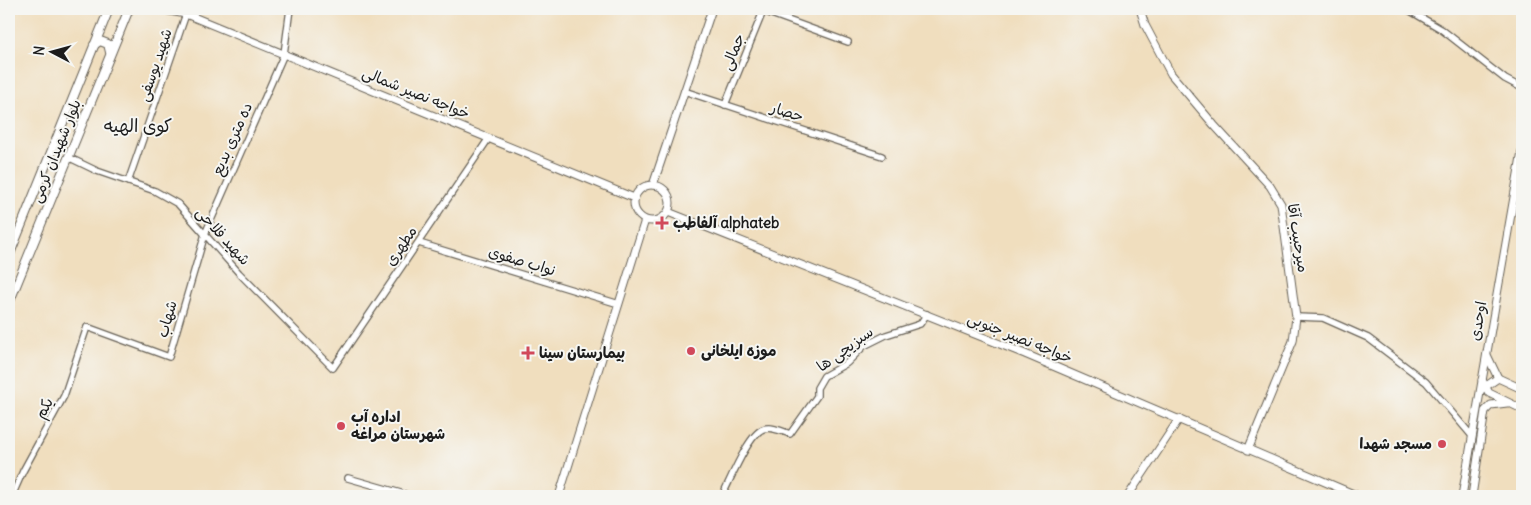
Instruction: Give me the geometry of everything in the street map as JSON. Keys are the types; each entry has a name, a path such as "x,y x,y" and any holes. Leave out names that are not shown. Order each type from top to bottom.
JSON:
{"main road":[{"name":"بلوار شهیدان کرمی","path":"9,256 110,9"},
{"name":"بلوار شهیدان کرمی","path":"9,303 129,9"},
{"path":"94,46 100,42 108,44 110,52"}],"street":[{"path":"159,9 186,14"},
{"path":"179,9 186,14"},
{"name":"ده متری بدیع","path":"205,234 284,54 290,9"},
{"path":"653,185 712,9"},
{"name":"میرحبیب آقا","path":"1140,9 1147,30 1171,74 1214,125 1270,186 1281,204 1296,318 1293,341 1248,450"},
{"path":"1407,9 1441,29 1505,79 1522,88"},
{"path":"764,10 848,42"},
{"name":"جمالی","path":"725,105 764,10"},
{"name":"خواجه نصیر شمالی","path":"186,14 634,198"},
{"name":"شهید یوسفی","path":"128,182 186,14"},
{"name":"حصار","path":"684,90 882,156"},
{"name":"مطهری","path":"333,368 489,138"},
{"name":"اوحدی","path":"1462,496 1522,150"},
{"name":"شهید فلاحی","path":"68,157 155,191 178,204 239,273 333,368"},
{"path":"653,185 660,187 668,196 668,212 656,221 645,220 636,214 634,198 644,187 653,185"},
{"name":"خواجه نصیر جنوبی","path":"668,212 926,314 1358,496"},
{"path":"559,496 645,220"},
{"name":"شهاب","path":"87,327 169,357 205,234"},
{"name":"نواب صفوی","path":"418,243 619,304"},
{"name":"سبزیچی ها","path":"722,496 753,437 762,429 770,428 790,434 817,396 817,388 824,376 847,363 864,346 886,335 920,324 926,314"},
{"path":"1296,318 1322,318 1368,338 1426,382 1472,436"},
{"name":"یکم","path":"12,496 22,471 64,396 87,327"},
{"path":"1486,353 1490,365 1498,378 1522,389"},
{"path":"1498,378 1482,385 1489,393 1522,409"},
{"path":"1472,496 1486,411 1491,405 1507,403"},
{"path":"1128,496 1179,419"},
{"path":"348,478 411,496"}],"place":[{"name":"آلفاطب alphateb","path":"662,223"},
{"name":"موزه ایلخانی","path":"691,351"},
{"name":"بیمارستان سینا","path":"528,353"},
{"name":"اداره آب شهرستان مراغه","path":"341,426"},
{"name":"مسجد شهدا","path":"1442,444"}],"district":[{"name":"کوی الهیه","path":"138,126"}]}
